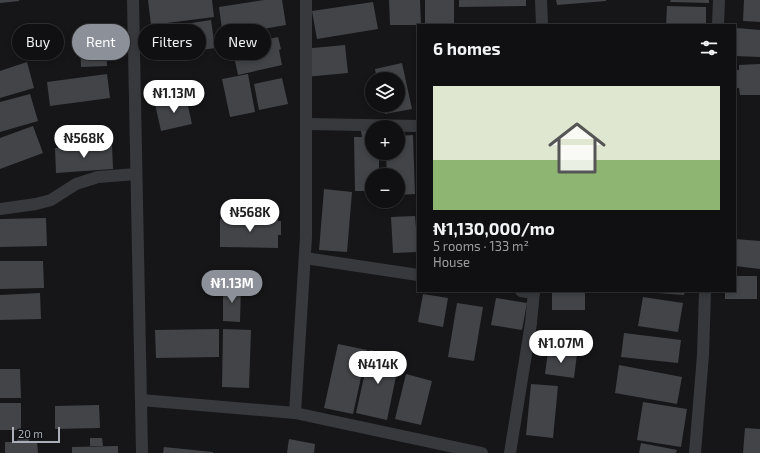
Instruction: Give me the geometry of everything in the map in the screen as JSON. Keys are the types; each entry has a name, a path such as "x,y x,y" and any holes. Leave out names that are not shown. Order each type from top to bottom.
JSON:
{"street":[{"path":"133,0 142,453"},
{"path":"295,413 306,229 306,0"},
{"path":"541,0 542,24"},
{"path":"718,24 719,0"},
{"path":"307,124 417,126"},
{"path":"0,208 36,204 51,200 76,184 98,177 136,174"},
{"path":"305,258 417,275"},
{"path":"510,453 531,323 534,292"},
{"path":"695,453 703,355 705,292"},
{"path":"141,400 295,413 482,453"}],"building":[{"path":"0,0 19,0 19,1 0,3"},
{"path":"148,0 212,0 214,17 151,24"},
{"path":"264,0 282,0 286,25 271,28 271,24 221,24 219,7"},
{"path":"389,0 420,0 421,24 390,25"},
{"path":"425,0 454,0 454,24 425,24"},
{"path":"459,0 526,0 526,6 459,7"},
{"path":"556,0 606,0 606,1 557,5"},
{"path":"671,0 709,0 709,3 670,2"},
{"path":"744,0 760,0 760,22 743,21"},
{"path":"373,2 378,29 317,39 312,11"},
{"path":"667,6 706,7 706,24 666,24"},
{"path":"211,20 214,48 206,49 206,24 185,24"},
{"path":"737,28 760,30 760,57 736,56"},
{"path":"278,37 281,49 279,50 282,65 238,75 235,60 271,60 271,39"},
{"path":"345,45 348,73 305,77 302,49"},
{"path":"81,60 107,60 107,66 81,67"},
{"path":"27,62 34,88 0,98 0,71"},
{"path":"402,63 404,72 376,72 375,69"},
{"path":"760,64 760,95 740,95 739,88 736,88 736,70 739,70 739,65"},
{"path":"107,74 110,98 50,106 47,82"},
{"path":"248,74 255,112 230,117 222,79"},
{"path":"405,77 412,109 405,110"},
{"path":"282,78 288,104 259,110 254,84"},
{"path":"30,94 38,121 0,132 0,102"},
{"path":"186,97 192,124 161,131 155,104"},
{"path":"385,112 396,112 385,114"},
{"path":"33,126 43,153 0,169 0,138"},
{"path":"361,131 365,131 365,160 379,160 379,168 365,168 365,191 355,191 354,137 362,137"},
{"path":"413,135 415,194 405,195 405,168 387,168 386,160 405,160 405,136"},
{"path":"112,145 113,169 56,173 55,148"},
{"path":"324,189 352,192 347,252 319,250"},
{"path":"415,216 417,252 393,253 391,217"},
{"path":"46,218 47,246 0,247 0,219"},
{"path":"220,219 278,219 278,221 281,221 281,235 278,235 278,248 220,247"},
{"path":"736,239 760,241 760,269 736,266"},
{"path":"0,261 43,261 44,288 0,289"},
{"path":"736,276 757,276 757,299 725,299 725,292 736,292"},
{"path":"223,286 241,286 240,322 223,321"},
{"path":"552,292 585,292 585,310 552,310"},
{"path":"657,292 685,292 684,295"},
{"path":"40,293 41,319 0,320 0,295"},
{"path":"423,294 448,298 443,327 418,322"},
{"path":"643,297 683,303 678,332 638,326"},
{"path":"496,298 527,303 522,330 491,325"},
{"path":"457,303 483,307 474,361 448,357"},
{"path":"219,329 219,357 156,358 155,330"},
{"path":"223,329 251,330 249,388 222,387"},
{"path":"624,333 681,340 678,363 621,357"},
{"path":"338,344 367,350 353,414 324,408"},
{"path":"370,350 400,357 387,420 356,413"},
{"path":"548,351 577,354 574,378 545,374"},
{"path":"619,365 682,377 677,404 615,393"},
{"path":"0,369 20,369 21,398 0,398"},
{"path":"406,374 432,381 421,425 395,419"},
{"path":"531,384 558,386 553,438 526,435"},
{"path":"643,402 687,409 681,447 637,440"},
{"path":"0,403 21,403 21,430 0,430"},
{"path":"99,405 100,428 55,429 55,406"},
{"path":"745,428 760,429 760,453 743,453"},
{"path":"17,437 29,437 29,442 37,442 38,453 5,453 5,442 17,442"},
{"path":"90,438 102,438 103,446 90,446"},
{"path":"289,439 315,444 314,453 287,453"},
{"path":"641,443 677,450 676,453 639,453"},
{"path":"118,446 118,453 72,453 72,447"},
{"path":"164,447 213,452 213,453 163,453"}]}
